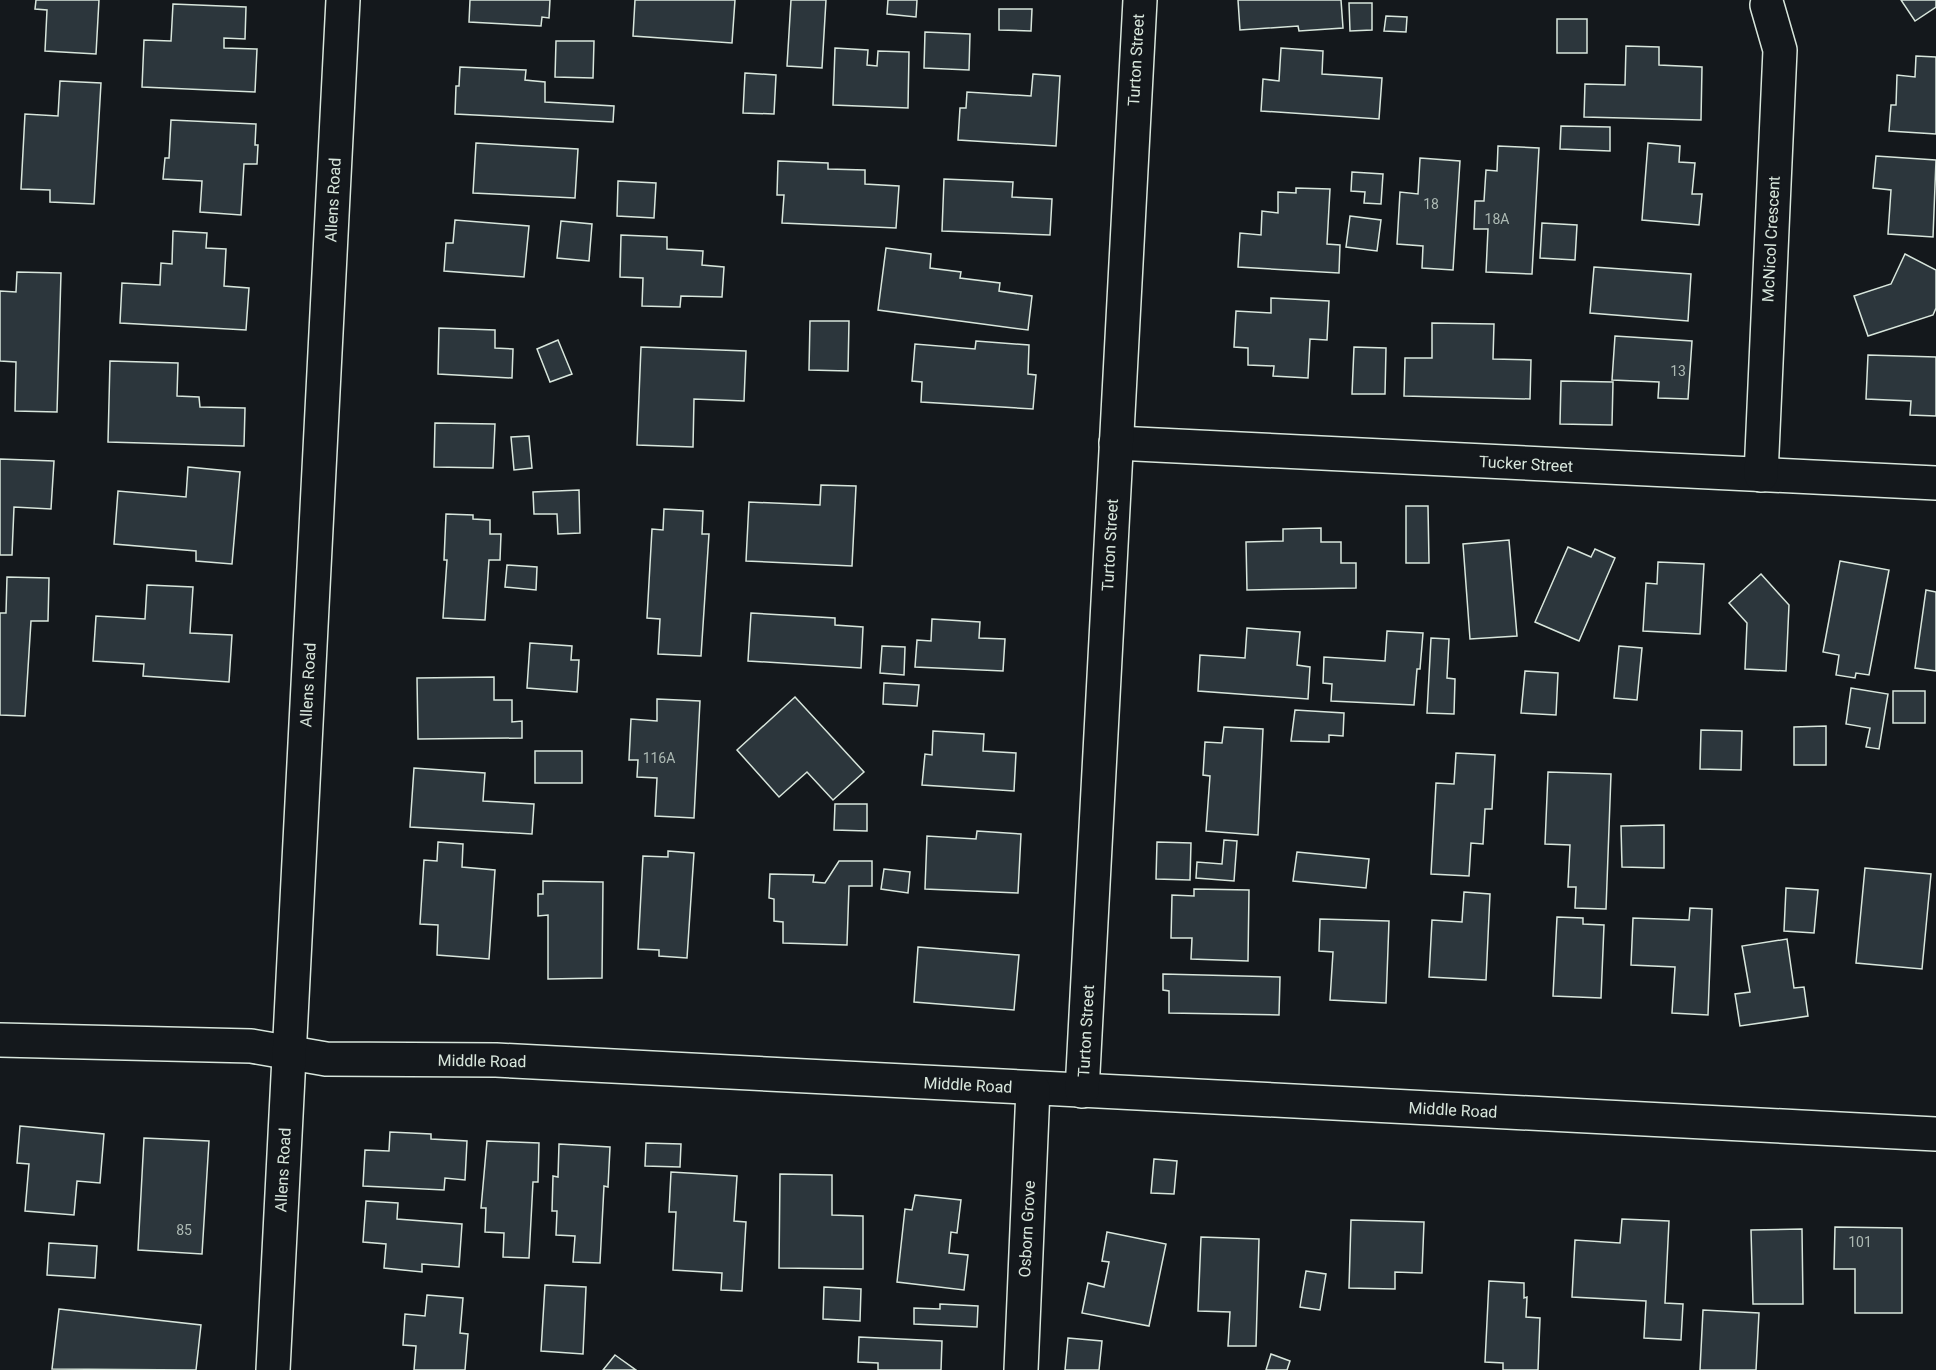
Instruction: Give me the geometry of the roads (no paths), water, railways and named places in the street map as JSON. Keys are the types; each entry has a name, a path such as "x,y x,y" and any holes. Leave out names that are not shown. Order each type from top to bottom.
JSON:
{"street":[{"name":"Allens Road","path":"273,1370 343,0"},
{"name":"Turton Street","path":"1082,1091 1140,0"},
{"name":"McNicol Crescent","path":"1761,475 1780,50 1767,5"},
{"name":"Tucker Street","path":"1116,443 1936,483"},
{"name":"Middle Road","path":"0,1040 245,1046 289,1051 326,1059 496,1060 1936,1134"},
{"name":"Osborn Grove","path":"1021,1370 1033,1089"}]}
